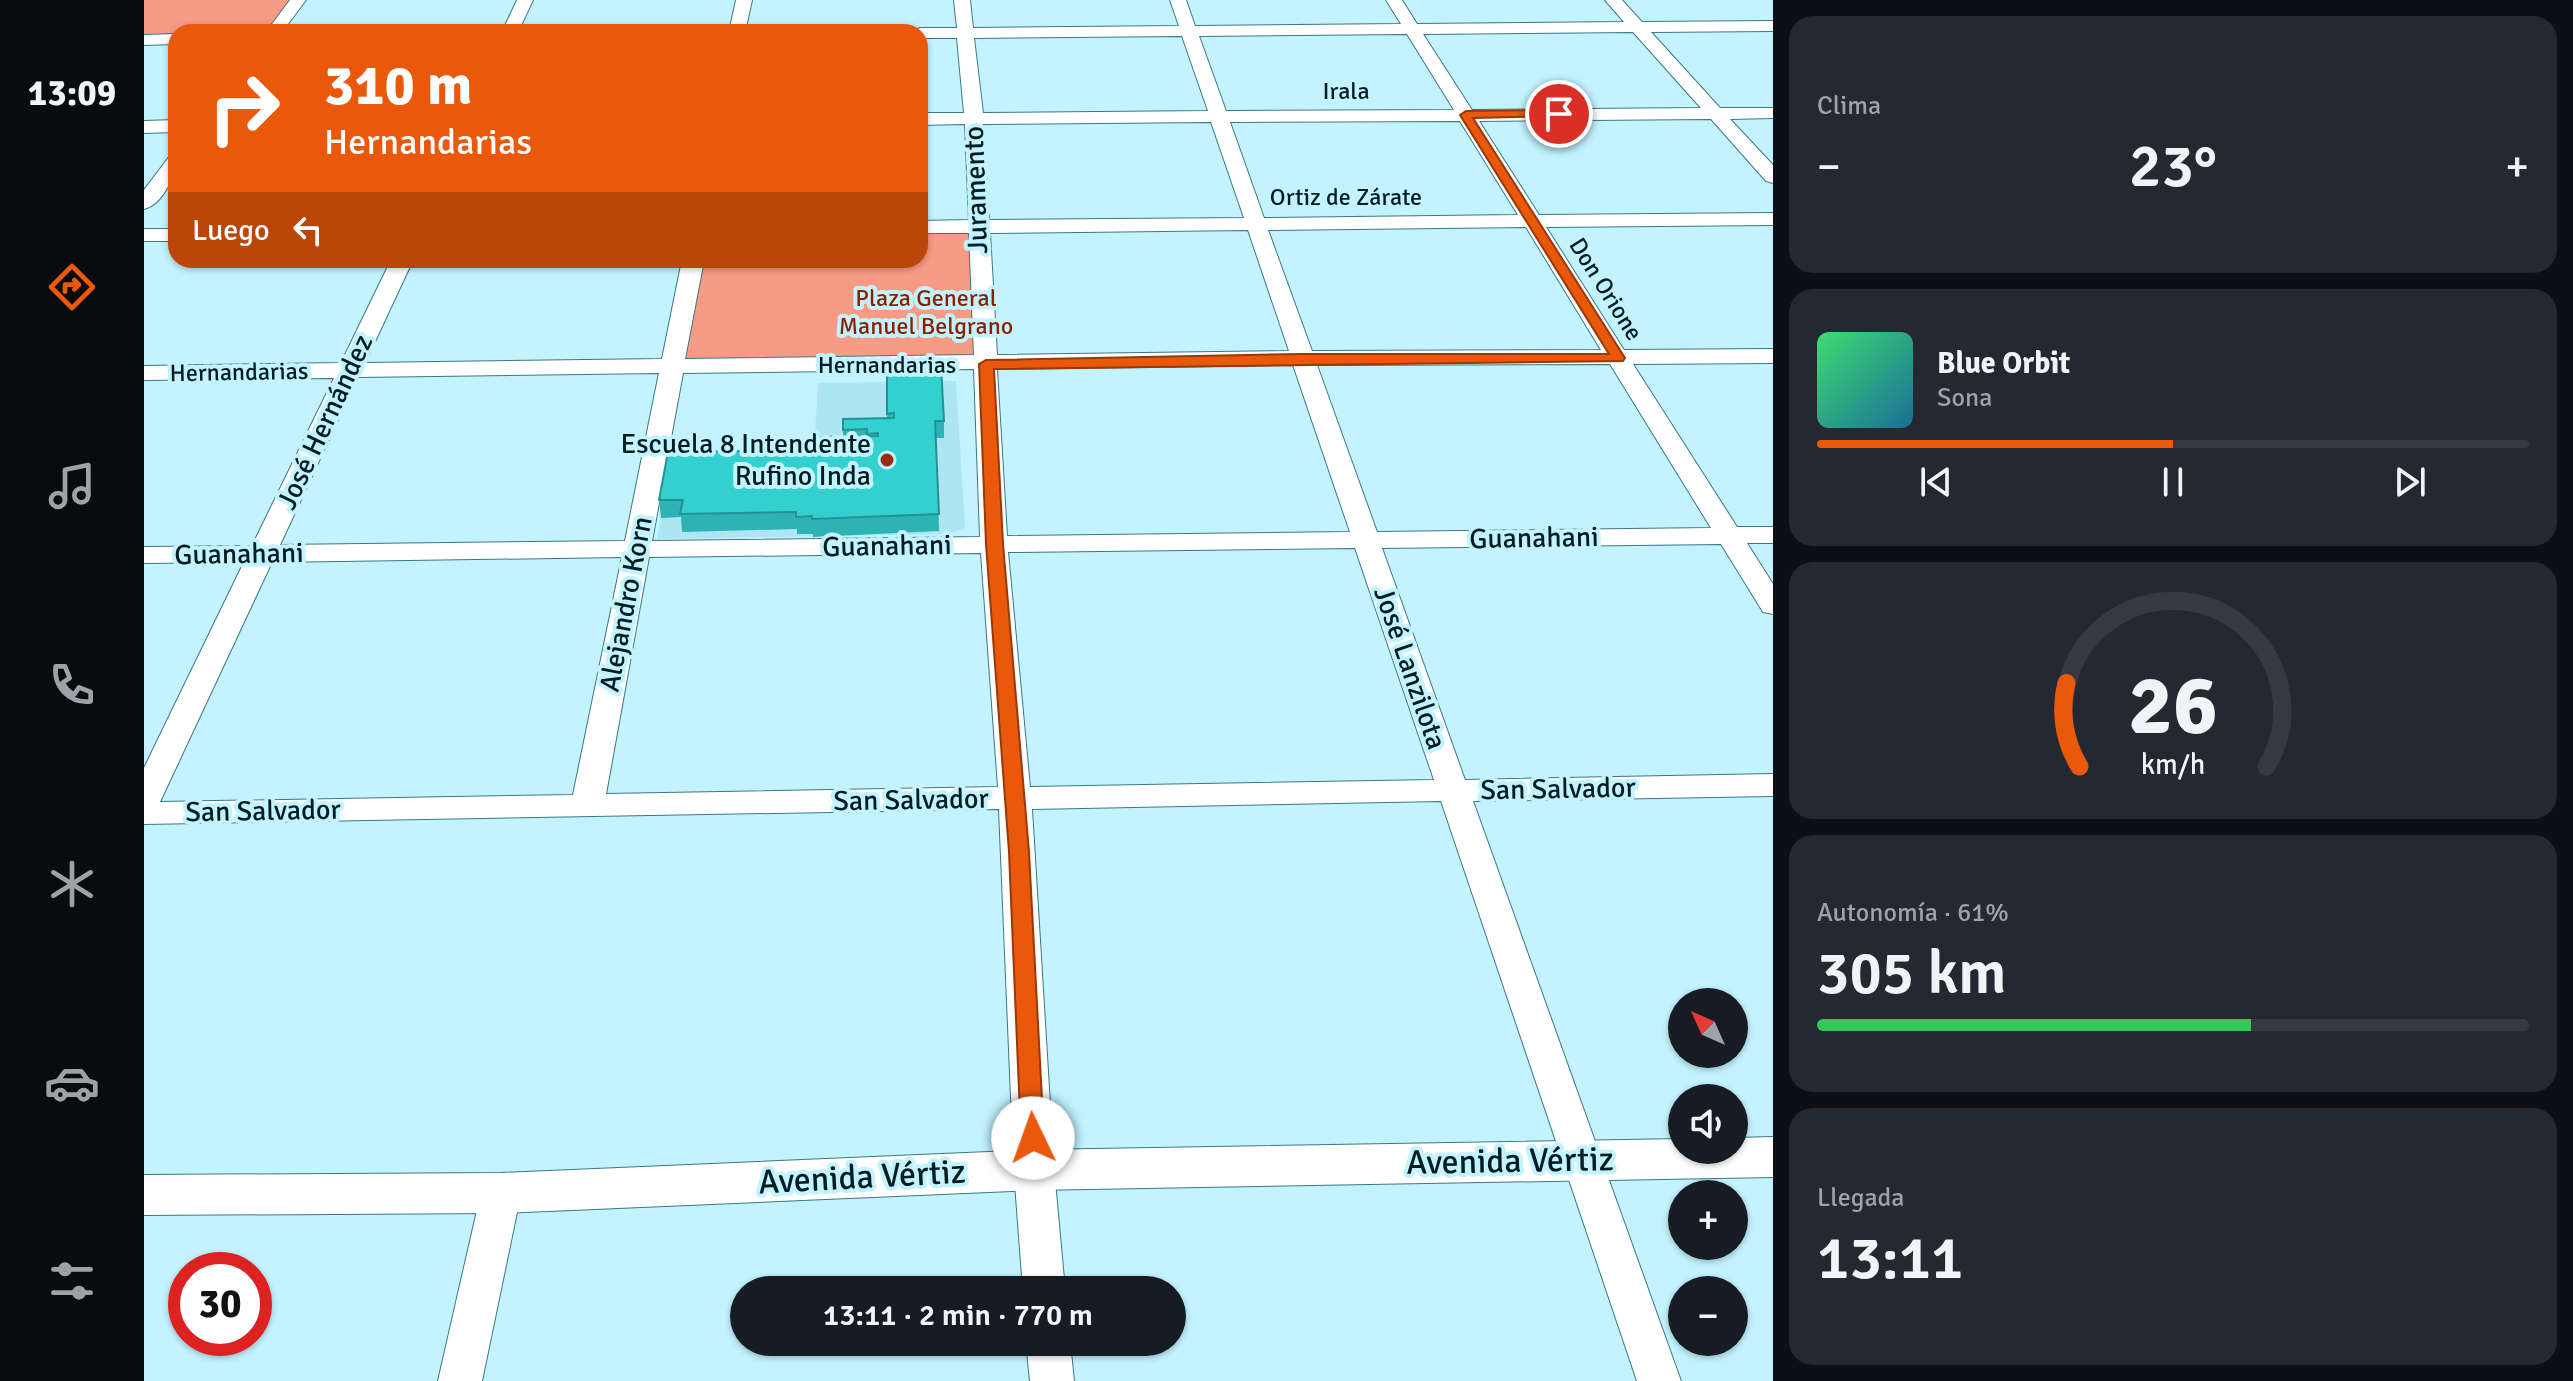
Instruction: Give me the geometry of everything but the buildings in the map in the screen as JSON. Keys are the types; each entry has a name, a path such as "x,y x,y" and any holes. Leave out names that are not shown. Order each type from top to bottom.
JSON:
{"street":[{"path":"280,24 298,0"},
{"path":"514,24 525,0"},
{"path":"739,24 744,0"},
{"name":"Juramento","path":"962,0 974,119 994,544 1014,798 1034,1170 1043,1276"},
{"name":"José Lanzilota","path":"1178,0 1659,1381"},
{"name":"Don Orione","path":"1394,0 1773,606"},
{"path":"1613,0 1773,177"},
{"path":"928,33 1773,26"},
{"path":"144,40 168,39"},
{"name":"Irala","path":"928,119 1773,113"},
{"path":"144,127 168,126"},
{"path":"144,203 168,172"},
{"name":"Ortiz de Zárate","path":"928,227 1773,219"},
{"path":"144,235 168,235"},
{"name":"José Hernández","path":"144,801 398,268"},
{"name":"Alejandro Korn","path":"587,807 691,268"},
{"name":"Hernandarias","path":"144,373 1302,358 1773,356"},
{"name":"Guanahani","path":"144,555 1773,535"},
{"name":"San Salvador","path":"144,813 1773,785"},
{"name":"Avenida Vértiz","path":"144,1195 501,1193 1034,1170 1773,1157"},
{"path":"460,1381 501,1193"},
{"path":"1049,1356 1052,1381"}],"shaded area":[{"name":"Escuela 8 Intendente Rufino Inda","path":"956,381 965,527 951,534 657,539 670,469 813,466 818,383"}],"green space":[{"path":"144,0 291,0 272,24 168,24 168,35 144,36"},
{"name":"Plaza General Manuel Belgrano","path":"928,227 977,227 986,364 673,366 691,268 928,268"}],"place":[{"name":"Escuela 8 Intendente Rufino Inda","path":"887,460"}],"route":[{"path":"1033,1138 1019,852 994,544 986,364 1302,358 1618,358 1466,115 1559,114"}]}
